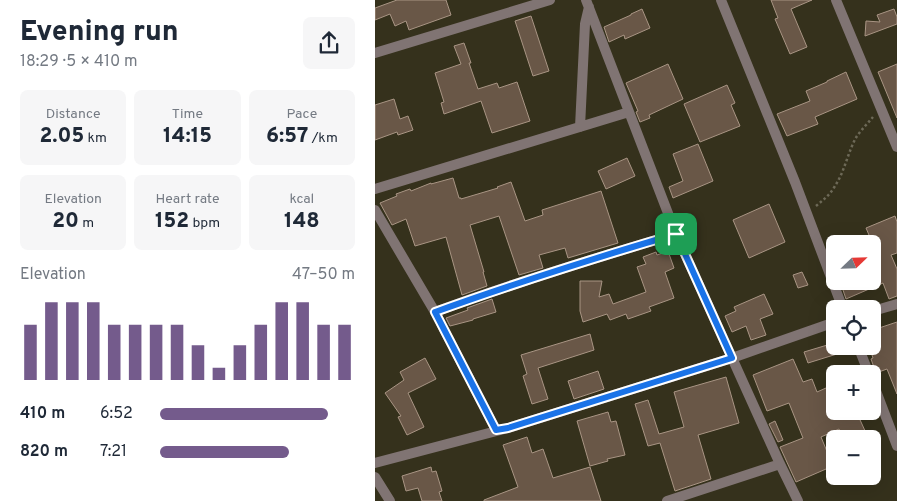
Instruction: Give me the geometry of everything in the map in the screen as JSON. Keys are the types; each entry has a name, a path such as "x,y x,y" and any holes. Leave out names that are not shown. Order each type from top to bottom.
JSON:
{"street":[{"path":"375,53 550,0"},
{"path":"721,0 807,213 840,300"},
{"path":"836,0 897,147"},
{"path":"587,4 676,234 798,501"},
{"path":"580,127 587,4"},
{"path":"375,189 629,112"},
{"path":"375,210 435,312 496,430"},
{"path":"435,312 603,256 676,234"},
{"path":"881,309 897,304"},
{"path":"375,463 508,428 732,358 826,325"},
{"path":"881,405 897,446"},
{"path":"667,501 780,464"},
{"path":"375,477 390,501"}],"path":[{"path":"807,213 829,196 836,186 858,135 880,108"}],"building":[{"path":"397,0 446,0 451,15 409,30 406,21 395,26 390,14 375,20 375,8"},
{"path":"771,0 812,0 791,9 807,47 790,54 775,19 778,18"},
{"path":"642,9 650,28 625,39 624,35 609,42 604,27"},
{"path":"894,9 897,24 865,36 866,21 880,22 877,15"},
{"path":"531,16 549,71 533,76 515,21"},
{"path":"464,43 478,89 497,83 499,88 517,82 530,121 492,133 481,101 444,114 441,103 444,102 435,73 461,64 454,46"},
{"path":"668,64 683,99 649,115 650,118 640,122 636,112 638,111 626,83"},
{"path":"897,64 897,118 878,72"},
{"path":"846,72 857,99 815,117 818,124 787,136 777,114 810,101 806,91"},
{"path":"727,85 735,103 731,105 740,126 700,142 684,104"},
{"path":"394,99 400,119 408,116 413,130 398,135 397,132 375,140 375,105"},
{"path":"698,144 713,181 673,198 669,187 683,181 673,154"},
{"path":"627,158 635,176 606,189 598,171"},
{"path":"453,178 459,198 461,199 511,182 525,221 543,215 542,210 601,191 618,243 568,258 565,248 539,255 543,268 519,275 499,216 470,225 487,286 462,295 446,237 415,246 406,219 392,225 380,203 410,189 411,191 431,183"},
{"path":"769,204 785,242 749,258 733,220"},
{"path":"895,216 897,222 897,253 891,255 897,269 897,296 889,299 883,283 881,284 881,235 869,235 866,228"},
{"path":"668,251 674,268 665,272 674,298 649,307 651,311 628,319 626,314 610,320 607,314 583,322 580,311 580,281 602,281 599,297 609,294 613,304 646,292 637,267 646,264 643,257 656,252 657,255"},
{"path":"802,272 808,285 798,288 793,275"},
{"path":"843,290 867,290 846,299"},
{"path":"764,294 773,314 760,319 766,335 751,340 746,326 732,332 725,316 736,311 734,307"},
{"path":"492,299 496,312 450,326 446,318"},
{"path":"897,322 897,394 887,369 881,371 881,365 873,365 871,359 873,358 872,355 881,355 881,327"},
{"path":"590,334 594,350 538,368 548,399 532,404 523,376 527,374 521,355"},
{"path":"826,345 826,355 834,355 808,363 804,352"},
{"path":"425,358 436,379 408,393 424,427 407,435 398,417 401,416 385,393 404,380 400,372"},
{"path":"793,359 803,382 812,379 817,392 826,388 826,420 860,420 865,430 826,430 826,435 821,437 826,449 826,469 796,482 780,447 803,438 789,403 767,411 753,375"},
{"path":"598,371 604,389 574,399 568,381"},
{"path":"726,377 739,423 698,435 711,479 675,491 660,443 648,446 635,404 648,400 659,434 684,427 674,392"},
{"path":"608,412 611,422 616,421 625,455 607,459 608,461 590,466 577,421"},
{"path":"775,421 783,440 778,442 769,424"},
{"path":"527,437 532,453 543,449 553,478 590,467 601,501 484,501 518,487 503,445"},
{"path":"431,467 432,472 436,471 442,491 439,492 442,501 422,501 418,488 406,491 402,476"}],"route":[{"path":"676,234 732,358 508,428 496,430 435,312 516,284 676,234"}]}
